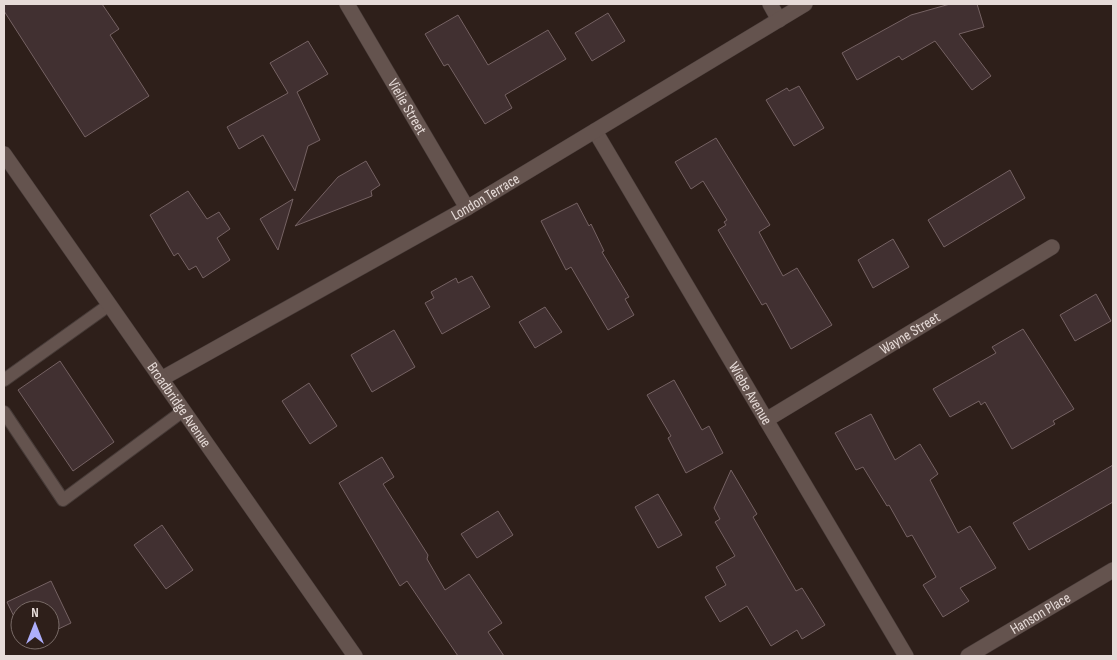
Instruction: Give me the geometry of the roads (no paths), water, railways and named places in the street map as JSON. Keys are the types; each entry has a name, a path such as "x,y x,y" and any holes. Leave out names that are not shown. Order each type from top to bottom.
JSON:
{"street":[{"name":"Vielie Street","path":"347,4 466,208"},
{"path":"770,4 779,20"},
{"name":"London Terrace","path":"162,379 466,208 805,4"},
{"name":"Wiebe Avenue","path":"595,131 906,656"},
{"name":"Broadbridge Avenue","path":"4,154 355,656"},
{"name":"Wayne Street","path":"766,420 1052,247"},
{"name":"Hanson Place","path":"968,656 1113,570"}],"lane":[{"path":"4,380 108,305"},
{"path":"4,412 63,500 183,410"}]}
